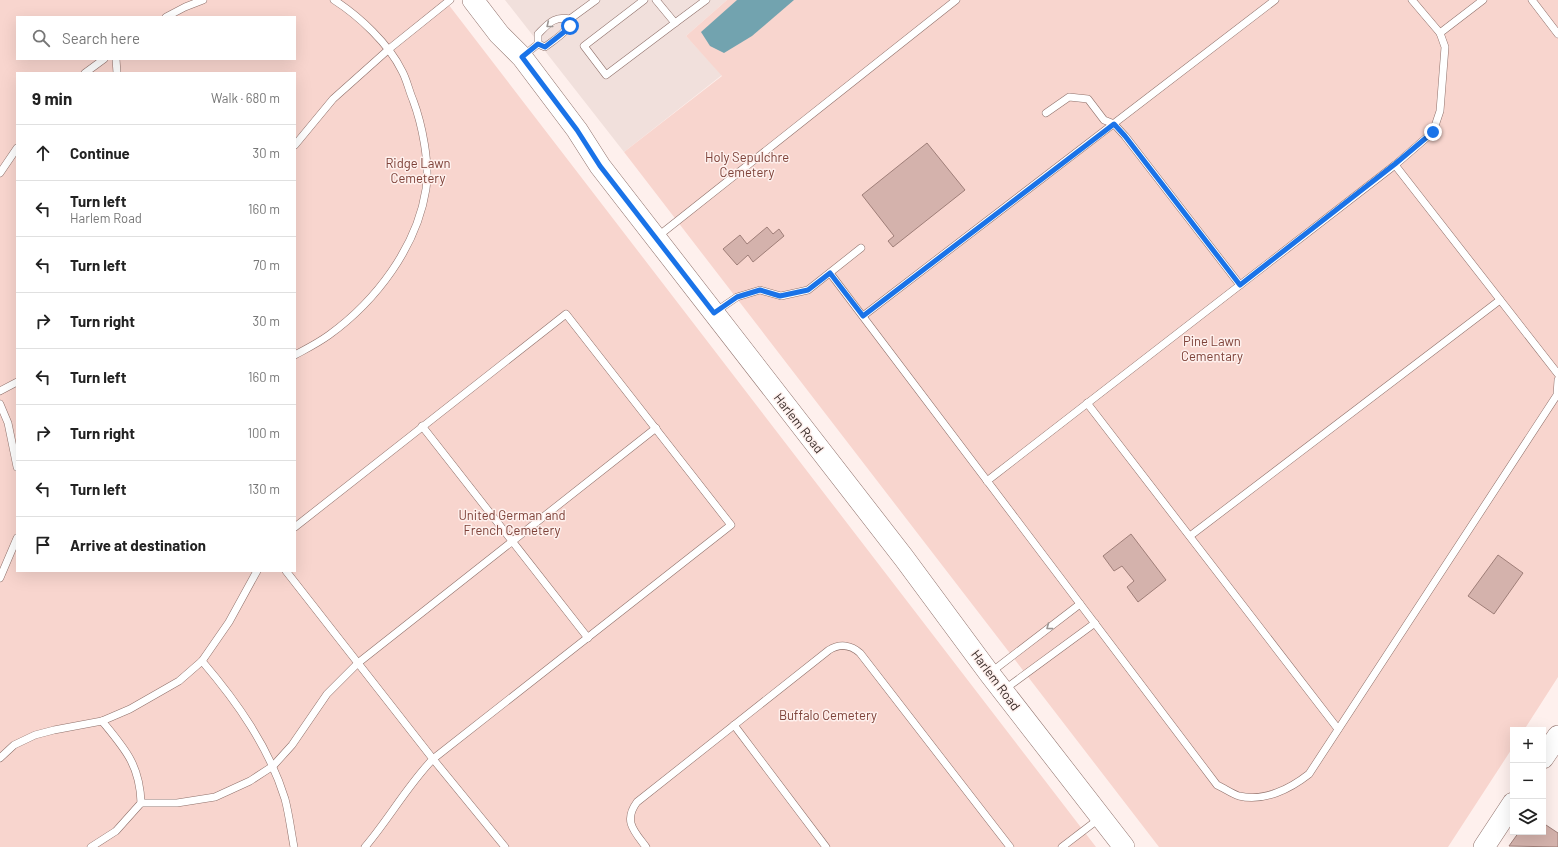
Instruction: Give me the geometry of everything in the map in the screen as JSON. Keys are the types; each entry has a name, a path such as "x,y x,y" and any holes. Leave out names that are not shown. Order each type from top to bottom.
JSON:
{"main road":[{"name":"Harlem Road","path":"473,0 499,34 522,57 577,130 600,166 904,558 989,673 1124,847"},
{"path":"1546,754 1558,736"},
{"path":"1484,847 1510,808"}],"lane":[{"path":"168,16 184,7 203,0"},
{"path":"296,354 328,335 352,316 398,262 417,224 426,188 425,151 421,130 415,105 402,72 388,49 352,13 334,0"},
{"path":"296,144 333,99 388,49 450,0"},
{"path":"538,44 538,34 553,21 561,17 570,19 596,0"},
{"path":"644,0 584,46 606,75 706,0"},
{"path":"656,0 675,23"},
{"path":"656,238 956,0"},
{"path":"863,316 1275,0"},
{"path":"987,481 1395,164 1433,132 1440,111 1445,47 1440,33 1412,0"},
{"path":"1440,33 1482,0"},
{"path":"1532,0 1558,34"},
{"path":"538,44 545,47 555,40 570,26 570,19"},
{"path":"522,57 538,44"},
{"path":"86,72 103,60"},
{"path":"116,60 117,72"},
{"path":"1046,112 1069,97 1088,99 1104,120 1114,124 1125,136 1240,285"},
{"path":"0,173 16,149"},
{"path":"1395,164 1558,374"},
{"path":"714,313 737,297 760,290 780,296 808,290 861,248"},
{"path":"830,273 1217,785 1239,796 1262,797 1295,784 1309,774 1557,395 1558,380"},
{"path":"1190,536 1500,300"},
{"path":"296,526 566,314 732,525 433,759 418,775 397,806 364,847"},
{"path":"0,391 16,383"},
{"path":"1087,403 1338,729"},
{"path":"0,404 8,423 16,462"},
{"path":"422,426 514,541 588,638"},
{"path":"141,803 177,803 214,797 250,781 273,766 292,746 327,694 358,663 656,428"},
{"path":"0,578 16,540"},
{"path":"0,758 14,745 35,735 102,721 130,709 179,681 202,661 229,622 256,572"},
{"path":"287,572 504,847"},
{"path":"989,673 1080,604"},
{"path":"1003,690 1095,623"},
{"path":"646,847 634,831 630,822 632,808 637,802 830,650 840,646 855,648 860,653 1010,847"},
{"path":"202,661 226,689 254,731 273,766 285,800 294,847"},
{"path":"91,847 116,831 141,803 137,775 131,759 102,721"},
{"path":"734,725 826,847"},
{"path":"1062,847 1101,818"}],"shaded area":[{"path":"505,0 727,0 686,36 722,75 624,152"}],"green space":[{"name":"United German and French Cemetery","path":"0,0 445,0 1096,847 0,847"},
{"name":"Pine Lawn Cementary","path":"727,0 1558,0 1558,677 1526,727 1510,727 1510,752 1448,847 1159,847 624,152 722,76 686,36"}],"water":[{"path":"737,0 794,0 752,36 724,53 710,46 701,32"}],"building":[{"path":"927,143 965,190 893,247 888,241 894,236 862,195"},
{"path":"767,227 773,234 779,229 784,236 753,262 748,255 737,265 723,249 740,235 747,244"},
{"path":"1131,534 1166,580 1138,602 1127,587 1134,581 1122,566 1114,571 1103,556"},
{"path":"1498,555 1523,573 1494,614 1468,596"},
{"path":"1546,825 1558,833 1558,847 1509,846 1517,835 1546,835"}],"route":[{"path":"570,26 545,47 538,44 522,57 577,130 600,166 714,313 737,297 760,290 780,296 808,290 830,273 863,316 1114,124 1125,136 1240,285 1395,164 1433,132"}],"park label":[{"name":"Holy Sepulchre Cemetery","path":"747,164"},
{"name":"Ridge Lawn Cemetery","path":"418,170"},
{"name":"Buffalo Cemetery","path":"828,715"}]}
